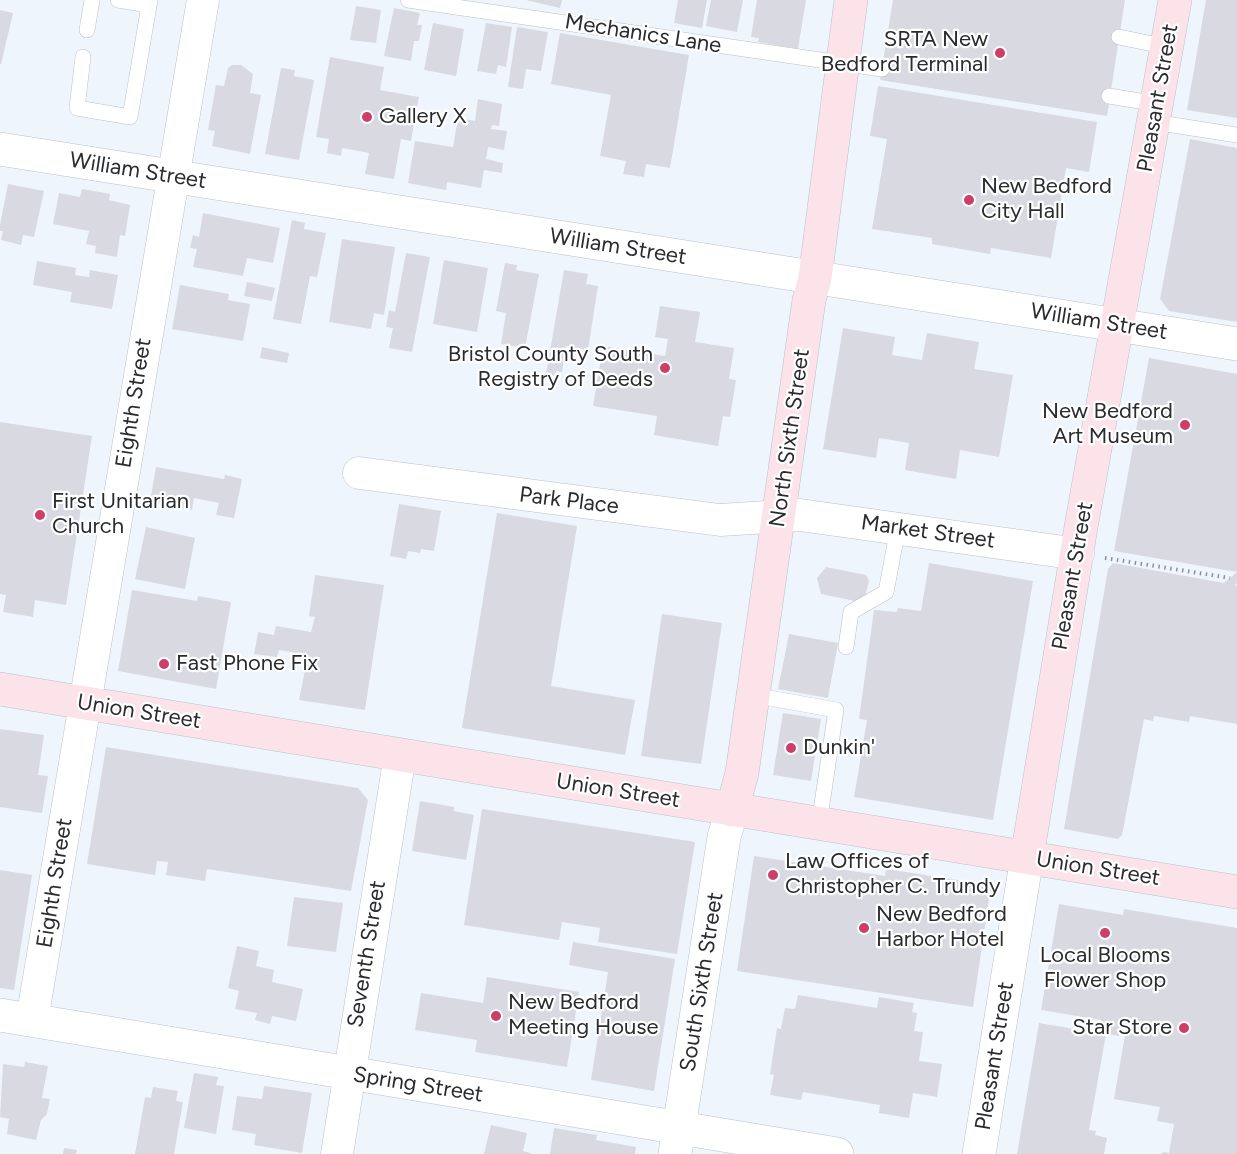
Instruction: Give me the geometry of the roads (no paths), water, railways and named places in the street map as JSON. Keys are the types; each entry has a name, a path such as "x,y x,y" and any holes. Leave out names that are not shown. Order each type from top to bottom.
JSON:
{"main road":[{"name":"North Sixth Street","path":"732,810 742,773 809,300 815,278 851,0"},
{"name":"Pleasant Street","path":"1027,857 1117,325 1175,0"},
{"name":"Union Street","path":"0,689 1237,892"}],"street":[{"name":"Eighth Street","path":"32,1020 202,0"},
{"name":"William Street","path":"0,149 1237,344"},
{"name":"Park Place","path":"359,473 720,520 779,516"},
{"name":"Market Street","path":"779,516 800,515 1078,554"},
{"name":"Seventh Street","path":"337,1154 399,755"},
{"name":"South Sixth Street","path":"677,1141 724,837 732,810"},
{"name":"Pleasant Street","path":"980,1154 1027,857"},
{"name":"Spring Street","path":"0,1015 348,1073 677,1141 837,1154"}],"lane":[{"path":"87,30 92,0"},
{"path":"83,57 77,108 130,117 149,3 118,0"},
{"name":"Mechanics Lane","path":"408,0 882,69"},
{"path":"1119,38 1167,47"},
{"path":"1110,96 1156,113 1237,135"},
{"path":"846,647 851,612 886,592 898,528"},
{"path":"753,695 836,710 819,824"}],"place":[{"name":"SRTA New Bedford Terminal","path":"1000,53"},
{"name":"Gallery X","path":"367,117"},
{"name":"New Bedford City Hall","path":"969,200"},
{"name":"Bristol County South Registry of Deeds","path":"665,368"},
{"name":"New Bedford Art Museum","path":"1185,425"},
{"name":"First Unitarian Church","path":"40,515"},
{"name":"Fast Phone Fix","path":"164,664"},
{"name":"Dunkin'","path":"791,748"},
{"name":"Law Offices of Christopher C. Trundy","path":"773,875"},
{"name":"New Bedford Harbor Hotel","path":"864,928"},
{"name":"Local Blooms Flower Shop","path":"1105,933"},
{"name":"New Bedford Meeting House","path":"496,1016"},
{"name":"Star Store","path":"1184,1028"}]}
